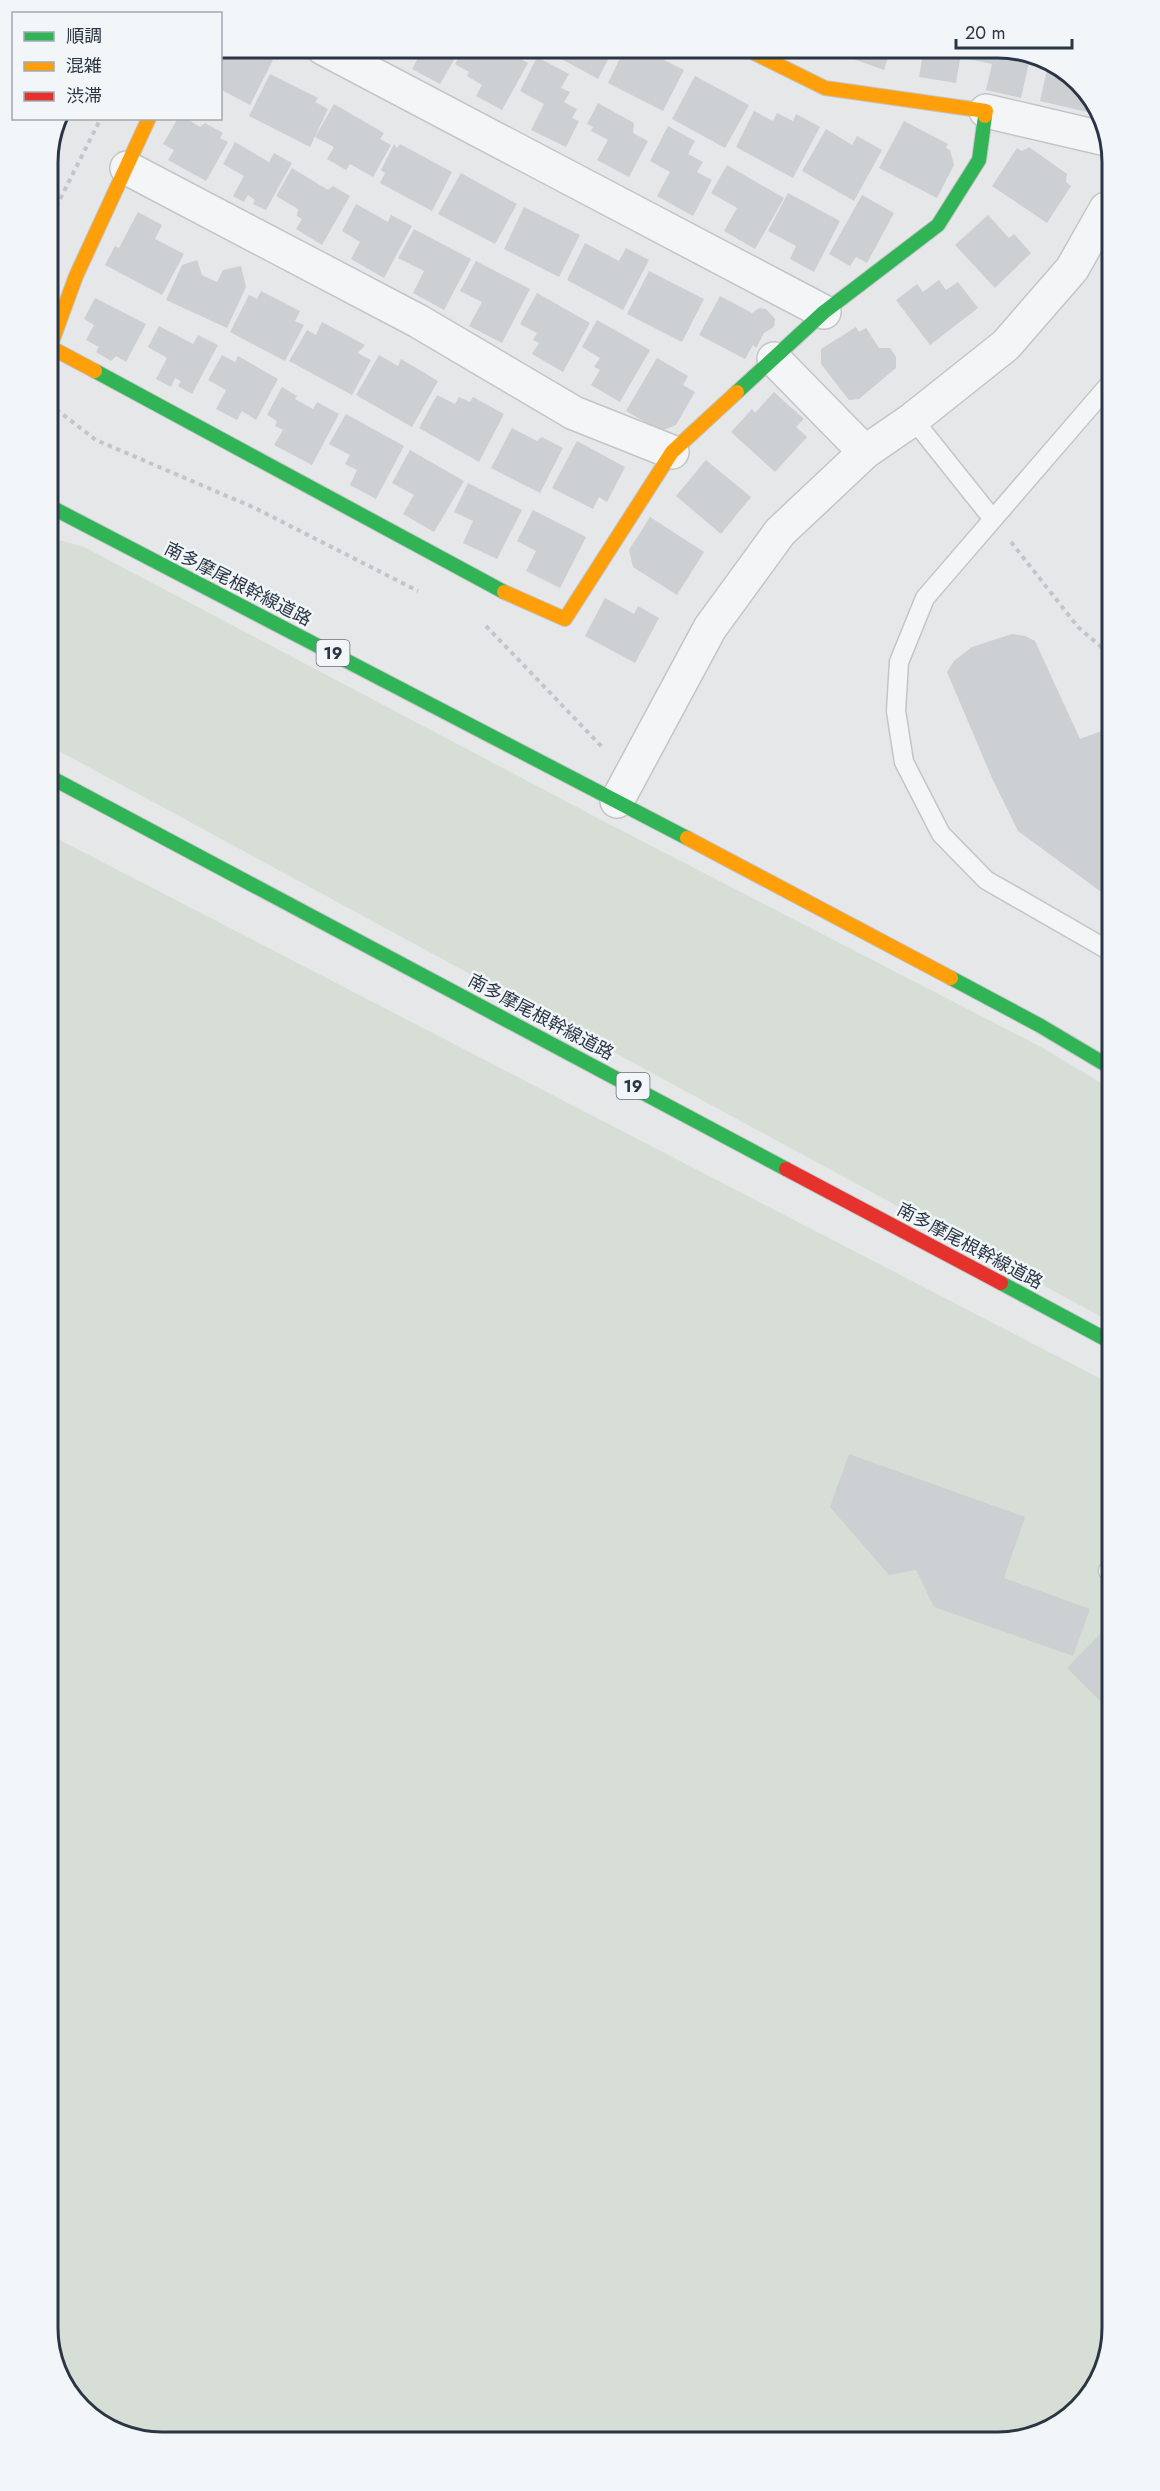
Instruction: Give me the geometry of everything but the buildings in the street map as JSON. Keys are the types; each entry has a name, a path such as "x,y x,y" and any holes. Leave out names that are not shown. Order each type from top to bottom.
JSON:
{"main road":[{"path":"59,352 508,594 565,619 630,514 672,452 824,312 938,225 979,160 986,111 825,88 766,59"},
{"path":"59,323 76,276 148,120"},
{"name":"南多摩尾根幹線道路","path":"59,511 617,801 1029,1020 1102,1063"},
{"name":"19","path":"59,519 90,527"},
{"name":"南多摩尾根幹線道路","path":"59,782 1102,1337"}],"street":[{"path":"342,58 824,312"},
{"path":"986,111 1098,137"},
{"path":"127,168 418,321 574,413 672,452"},
{"path":"617,801 710,628 780,532 865,452 913,418 1006,345 1072,269 1102,216"},
{"path":"774,359 865,452"}],"lane":[{"path":"1102,393 925,598 898,662 896,711 903,762 941,834 986,880 1102,947"},
{"path":"913,418 992,518"}],"path":[{"path":"59,201 100,120"},
{"path":"59,412 96,440 255,508 421,592"},
{"path":"992,518 1078,627 1102,648"},
{"path":"508,594 483,624 608,753"}],"shaded area":[{"path":"59,540 84,547 605,822 1041,1047 1102,1083 1102,1317 59,751"},
{"path":"59,839 1102,1379 1102,2328 1098,2355 1091,2374 1076,2397 1061,2411 1031,2427 997,2432 156,2432 123,2425 111,2419 84,2397 76,2386 64,2362 58,2328"}],"traffic: fast":[{"path":"737,392 824,312 938,225 979,160 985,116"},
{"path":"95,371 504,592"},
{"path":"59,511 687,838"},
{"path":"59,782 786,1169"},
{"path":"951,978 1039,1025 1102,1062"},
{"path":"1001,1283 1102,1337"}],"traffic: slow":[{"path":"766,59 825,88 986,111 985,116"},
{"path":"59,323 76,276 148,120"},
{"path":"59,352 95,371"},
{"path":"504,592 565,619 672,452 737,392"},
{"path":"687,838 951,978"}],"traffic: jam":[{"path":"786,1169 1001,1283"}]}
